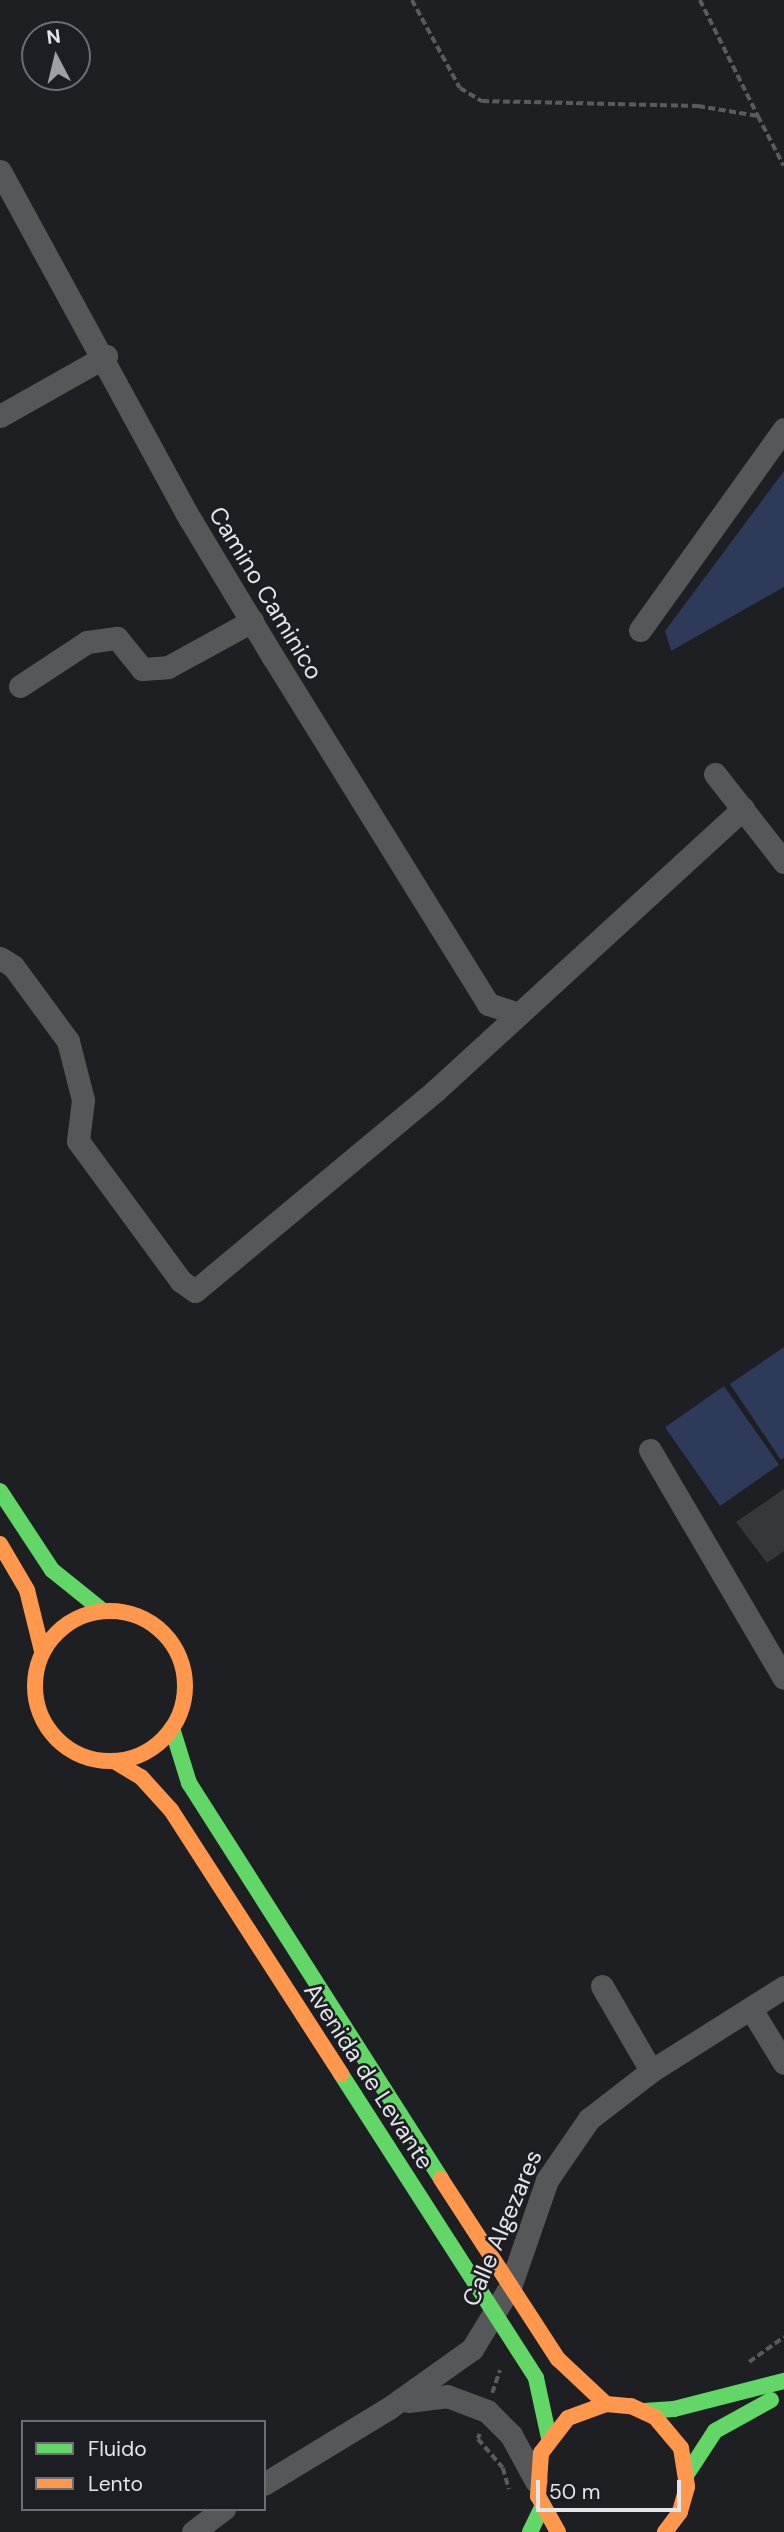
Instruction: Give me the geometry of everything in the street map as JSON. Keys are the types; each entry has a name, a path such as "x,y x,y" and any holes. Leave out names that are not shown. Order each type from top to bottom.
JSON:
{"main road":[{"path":"0,1491 52,1570 103,1611"},
{"path":"0,1544 27,1590 43,1651 34,1689 46,1727 75,1753 114,1761 153,1748 172,1728 185,1688 175,1648 144,1619 103,1611 74,1619 43,1651"},
{"name":"Avenida de Levante","path":"172,1728 189,1783 510,2287 558,2359 606,2404"},
{"name":"Avenida de Levante","path":"114,1761 141,1777 171,1810 496,2314 536,2378 549,2438"},
{"path":"558,2532 542,2507 537,2484 549,2438 579,2411 606,2404 644,2411 674,2409 784,2381"},
{"path":"684,2532 680,2512 687,2474 723,2424 784,2393"},
{"path":"644,2411 674,2436 687,2474"},
{"path":"530,2532 542,2507"},
{"path":"665,2532 680,2512"}],"street":[{"name":"Camino Caminico","path":"0,171 106,356 190,519 252,621 488,1004 519,1014"},
{"path":"0,416 106,356"},
{"path":"640,630 784,429"},
{"path":"20,686 87,642 117,638 142,669 168,667 252,621"},
{"path":"715,774 784,862"},
{"path":"0,958 13,966 68,1041 83,1100 78,1141 181,1281 195,1291 519,1014 743,809"},
{"path":"650,1450 784,1678"},
{"path":"603,1986 651,2071"},
{"name":"Calle Algezares","path":"266,2483 457,2363 496,2314 510,2287 531,2216 565,2149 589,2119 651,2071 784,1987"},
{"path":"751,2009 784,2063"},
{"path":"389,2408 432,2396 475,2405 510,2435 537,2484"},
{"path":"193,2532 221,2511"}],"path":[{"path":"412,0 460,88 482,101 698,106 758,116"},
{"path":"700,0 784,166"},
{"path":"743,2366 784,2337"}],"shaded area":[{"path":"784,471 784,587 671,651 665,631"},
{"path":"784,1347 784,1458 781,1460 730,1384"},
{"path":"724,1386 779,1465 720,1506 665,1427"}],"building":[{"path":"784,1489 784,1551 767,1563 736,1522"}],"traffic: fast":[{"path":"0,1491 52,1570 103,1611"},
{"path":"172,1728 189,1783 441,2179"},
{"path":"341,2074 536,2378 549,2438"},
{"path":"644,2411 674,2409 784,2381"},
{"path":"687,2474 715,2431 771,2400"},
{"path":"530,2532 542,2507"}],"traffic: slow":[{"path":"0,1544 27,1590 42,1651"},
{"path":"110,1611 139,1616 163,1633 180,1657 185,1686 180,1715 163,1739 139,1756 110,1761 81,1756 57,1739 40,1715 35,1686 40,1657 57,1633 81,1616 110,1611"},
{"path":"114,1761 141,1777 171,1810 341,2074"},
{"path":"441,2179 558,2359 606,2404"},
{"path":"558,2532 538,2496 541,2453 568,2418 606,2404 631,2406 655,2417 681,2448 687,2487 680,2512 665,2532"}]}
